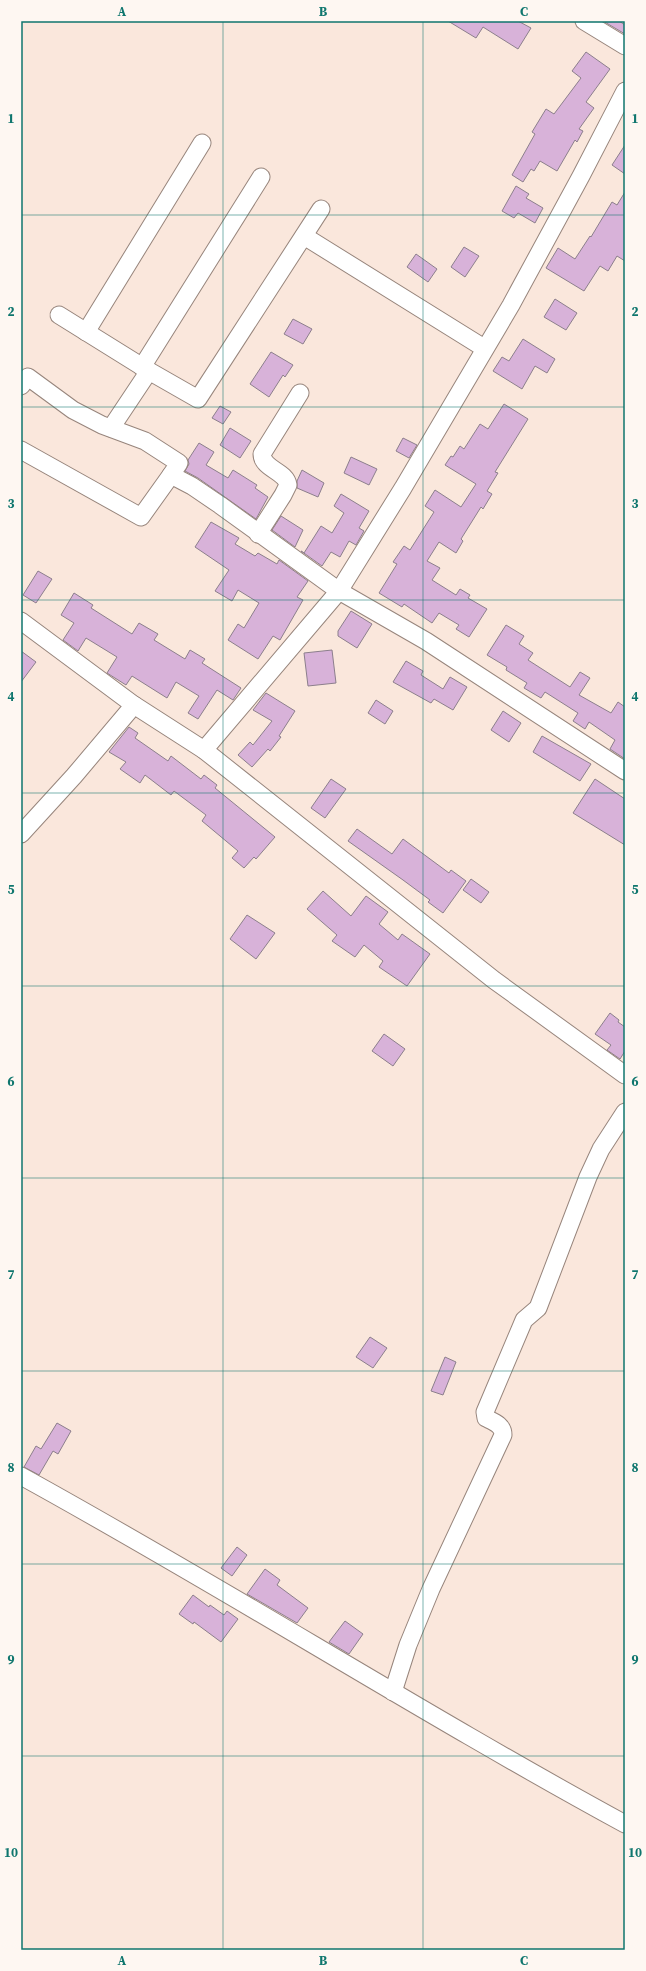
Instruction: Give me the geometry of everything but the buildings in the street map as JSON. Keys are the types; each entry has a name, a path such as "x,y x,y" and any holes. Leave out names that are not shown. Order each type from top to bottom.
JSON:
{"street":[{"path":"584,21 625,46"},
{"path":"204,750 339,591 403,488 484,348 511,305 625,91"},
{"path":"86,332 202,143"},
{"path":"111,428 261,176"},
{"path":"60,315 146,369 198,399 321,209"},
{"path":"304,236 484,348"},
{"path":"21,386 28,377 73,410 111,428 144,441 179,463 141,517 21,450"},
{"path":"258,534 288,485 286,479 264,461 262,454 300,393"},
{"path":"171,475 192,486 339,591 426,641 625,771"},
{"path":"21,620 134,705 204,750 494,980 625,1075"},
{"path":"21,834 74,776 134,705"},
{"path":"392,1692 408,1645 431,1588 503,1436 503,1431 500,1426 486,1418 485,1412 524,1320 538,1308 588,1177 601,1149 625,1112"},
{"path":"21,1476 276,1622 517,1765 625,1824"}]}
